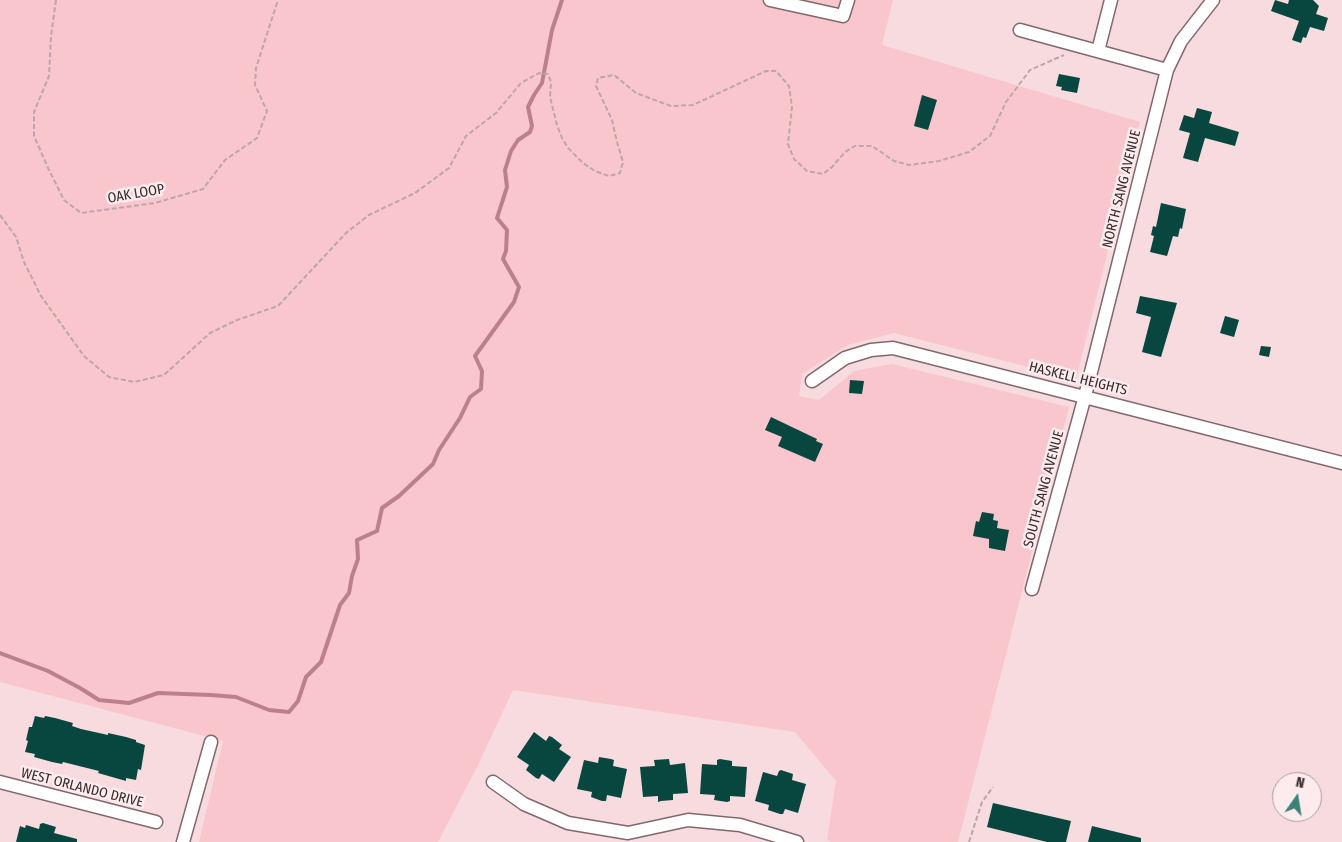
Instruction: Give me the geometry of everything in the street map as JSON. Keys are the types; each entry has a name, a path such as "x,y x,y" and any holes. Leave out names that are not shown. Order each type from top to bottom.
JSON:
{"street":[{"path":"770,0 843,16 848,0"},
{"path":"1098,52 1111,0"},
{"name":"NORTH SANG AVENUE","path":"1085,396 1167,70 1181,41 1213,0"},
{"path":"1020,30 1167,70"},
{"name":"HASKELL HEIGHTS","path":"812,381 845,358 871,350 893,348 1342,463"},
{"name":"SOUTH SANG AVENUE","path":"1032,589 1085,396"},
{"path":"183,842 211,742"},
{"name":"WEST ORLANDO DRIVE","path":"0,782 156,822"},
{"path":"493,782 524,804 568,823 628,833 688,820 740,825 797,842"}],"path":[{"name":"OAK LOOP","path":"56,0 51,36 49,76 34,112 34,136 64,200 81,213 155,203 203,189 225,160 257,138 267,111 255,86 256,68 278,0"},
{"path":"0,215 16,237 24,262 41,296 84,356 109,377 134,382 164,375 210,333 237,320 278,306 346,233 369,215 415,193 449,168 466,136 496,114 521,84 539,73 548,74 551,82 550,97 562,138 568,148 596,171 609,176 620,174 623,162 616,142 612,120 596,86 598,78 614,75 636,93 671,106 693,105 766,71 776,72 789,86 792,107 788,144 794,159 806,171 823,174 832,168 844,152 855,146 872,146 894,161 909,165 939,161 969,152 990,136 1006,102 1030,70 1064,55"},
{"path":"969,842 982,802 992,787"}],"shaded area":[{"path":"0,0 893,0 882,45 1140,122 1076,379 894,333 848,345 802,374 799,396 819,400 854,371 892,364 1069,407 958,842 833,842 827,840 836,781 795,732 513,690 478,765 438,842 199,842 223,741 0,682"}],"building":[{"path":"1275,0 1288,4 1289,0 1313,0 1319,6 1316,14 1328,18 1324,31 1310,27 1306,38 1303,37 1301,43 1292,40 1299,21 1271,11"},
{"path":"1059,74 1080,78 1077,93 1061,90 1062,87 1056,86"},
{"path":"922,95 937,100 928,130 914,126"},
{"path":"1197,108 1212,112 1209,123 1239,132 1235,146 1205,138 1198,162 1183,158 1190,133 1179,130 1184,115 1194,118"},
{"path":"1161,203 1186,209 1182,229 1180,228 1178,237 1173,236 1167,256 1150,252 1154,236 1151,235 1153,226 1156,227"},
{"path":"1140,296 1177,303 1161,357 1142,352 1151,317 1136,313"},
{"path":"1225,316 1239,320 1234,337 1220,333"},
{"path":"1261,346 1271,347 1269,357 1259,355"},
{"path":"850,380 864,381 862,394 849,393"},
{"path":"771,417 817,439 816,441 823,444 815,462 778,446 782,437 765,430"},
{"path":"982,512 994,514 993,520 998,521 997,528 1009,530 1005,551 989,548 989,539 973,536 976,521 979,522"},
{"path":"35,716 55,718 73,723 72,726 81,729 126,737 145,745 141,770 138,769 136,780 126,778 126,781 98,773 99,771 34,757 35,754 25,752 29,727 32,727"},
{"path":"534,732 546,741 549,736 552,737 562,745 559,749 571,757 554,782 542,774 539,779 536,778 526,770 529,765 517,757"},
{"path":"599,757 614,760 613,766 627,769 621,798 607,795 606,801 602,801 591,797 592,792 577,789 584,760 598,763"},
{"path":"669,759 670,765 685,763 688,793 673,794 673,800 658,802 658,796 643,797 640,767 655,766 654,760"},
{"path":"717,760 732,761 732,766 747,767 745,797 730,796 730,801 727,802 714,800 715,795 700,794 702,764 717,765"},
{"path":"781,770 793,774 792,780 806,784 798,813 785,809 783,814 780,814 768,810 769,805 755,801 763,772 777,776"},
{"path":"993,803 1071,821 1066,842 1047,842 987,827"},
{"path":"43,823 56,827 54,833 77,839 77,842 16,842 20,826 25,828 26,825 39,829 40,824"},
{"path":"1092,826 1141,838 1141,842 1088,842"}],"waterway":[{"path":"0,653 48,671 99,700 129,703 158,693 211,695 236,697 269,710 289,712 298,701 306,677 321,662 340,605 349,593 358,559 357,540 377,531 382,508 399,496 433,464 439,450 460,418 470,397 481,389 482,371 475,356 514,302 519,287 503,259 506,251 507,230 497,218 507,187 505,170 511,151 518,140 530,132 532,126 528,107 542,83 552,30 562,0"}]}
